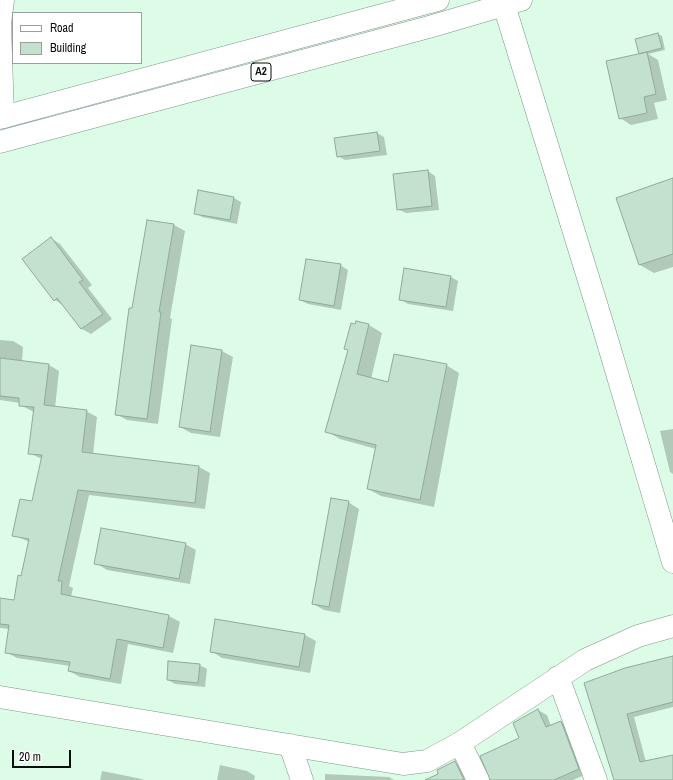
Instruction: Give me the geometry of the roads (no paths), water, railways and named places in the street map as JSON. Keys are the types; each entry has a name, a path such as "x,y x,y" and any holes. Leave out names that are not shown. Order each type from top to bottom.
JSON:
{"main road":[{"path":"2,118 0,24 3,0"},
{"name":"A2","path":"2,118 438,0"},
{"path":"512,2 673,562"},
{"name":"A2","path":"0,142 429,27 512,2"},
{"path":"0,697 403,764 427,761 460,743 585,660 638,636 673,626"},
{"path":"558,677 596,780"},
{"path":"460,743 478,780"},
{"path":"290,745 302,780"}]}
